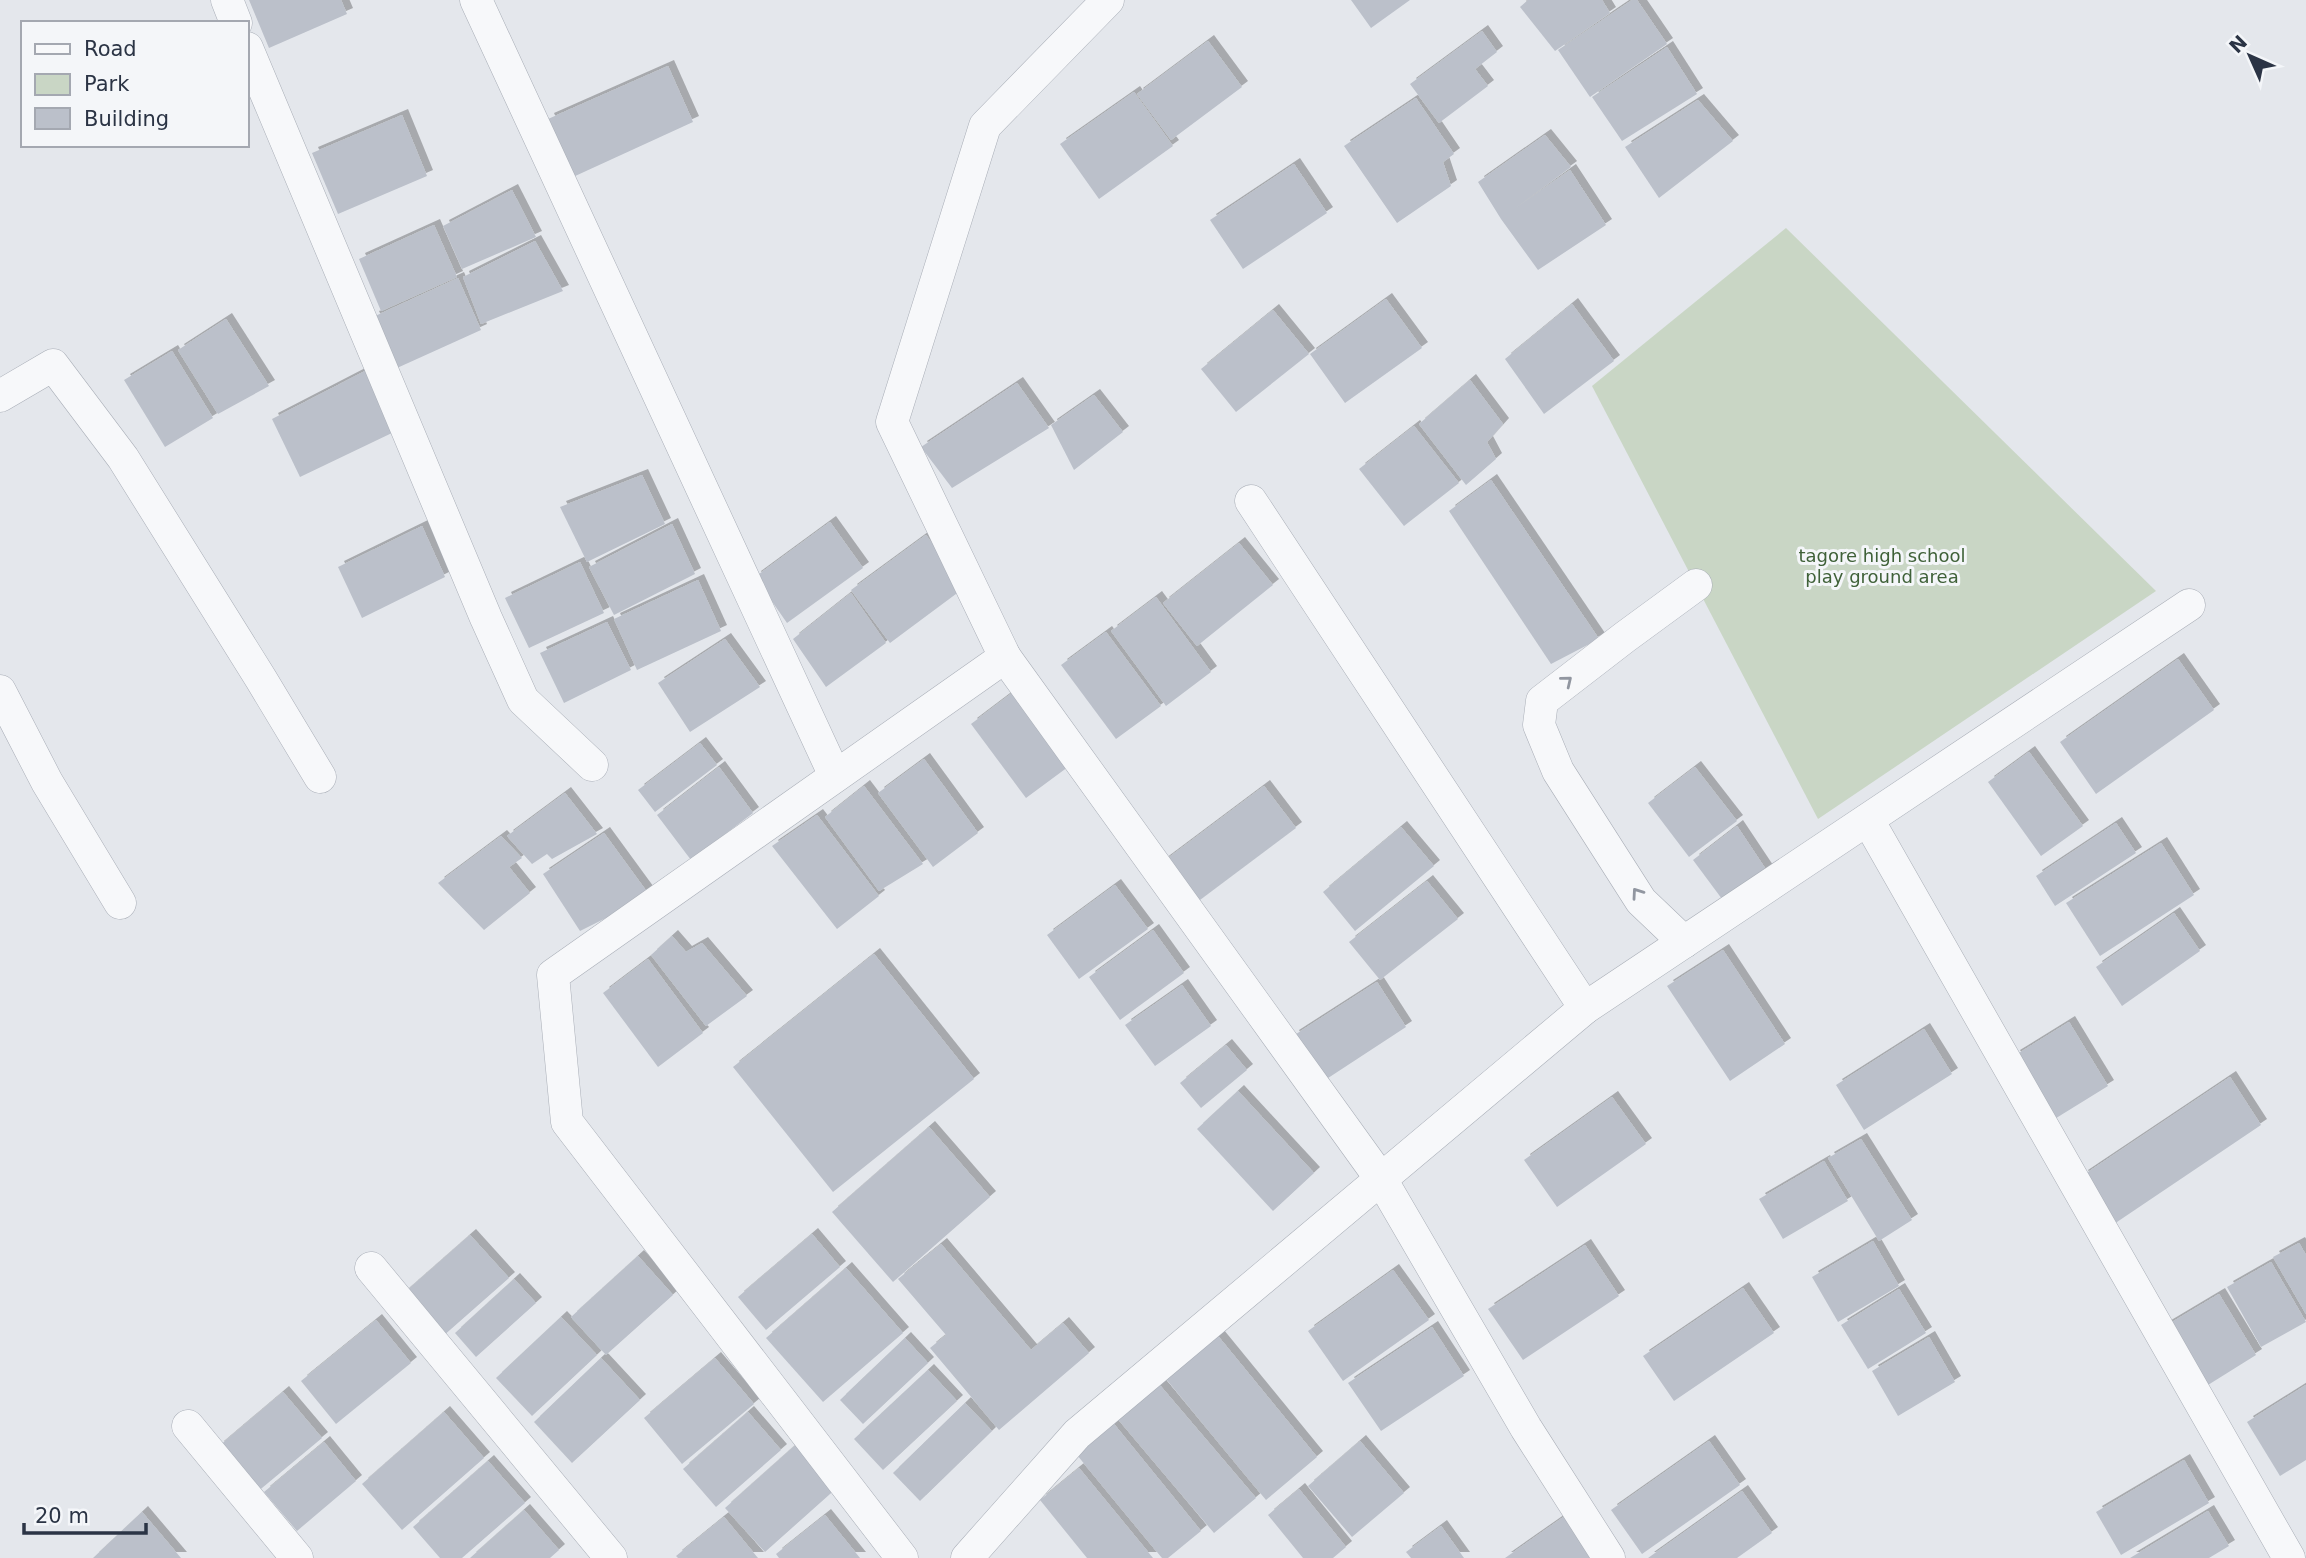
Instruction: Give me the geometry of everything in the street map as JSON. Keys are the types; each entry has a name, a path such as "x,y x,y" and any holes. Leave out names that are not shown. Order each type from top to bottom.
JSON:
{"street":[{"path":"227,0 235,21"},
{"path":"476,0 835,776"},
{"path":"1108,0 985,126 892,422 1005,657 1381,1179 1526,1428 1609,1558"},
{"path":"248,50 486,618 523,700 592,765"},
{"path":"0,397 53,365 123,458 320,777"},
{"path":"1251,501 1585,1008"},
{"path":"1684,942 1641,901 1558,771 1538,725 1542,701 1696,586"},
{"path":"967,1558 1077,1434 1585,1008 2189,605"},
{"path":"902,1558 567,1122 553,975 1005,657"},
{"path":"0,691 47,782 120,903"},
{"path":"1868,820 2289,1558"},
{"path":"371,1268 611,1558"},
{"path":"188,1426 297,1558"}],"green space":[{"name":"tagore high school play ground area","path":"1786,228 2156,591 1818,819 1592,386"}],"building":[{"path":"249,0 341,0 347,14 269,48"},
{"path":"1351,0 1410,0 1371,28"},
{"path":"1528,0 1602,0 1610,13 1555,51 1520,7"},
{"path":"1632,0 1637,0 1667,44 1590,97 1558,50"},
{"path":"1482,31 1497,52 1475,69 1488,86 1439,123 1410,84"},
{"path":"1208,41 1242,87 1171,140 1137,94"},
{"path":"1667,47 1697,94 1622,141 1592,97"},
{"path":"668,66 693,122 573,177 548,119"},
{"path":"1134,92 1173,146 1099,199 1060,144"},
{"path":"1416,98 1454,154 1443,162 1451,186 1397,223 1344,146"},
{"path":"1698,100 1733,141 1659,198 1625,147"},
{"path":"402,115 427,176 338,214 312,153"},
{"path":"1545,135 1571,167 1514,209 1570,170 1606,225 1538,270 1478,182"},
{"path":"1294,164 1327,213 1243,269 1210,220"},
{"path":"512,190 536,237 462,269 443,226"},
{"path":"434,225 457,277 381,311 359,259"},
{"path":"535,241 563,291 481,324 463,277"},
{"path":"458,278 481,330 397,368 373,317"},
{"path":"1386,299 1422,348 1345,403 1310,354"},
{"path":"1572,304 1614,361 1544,414 1505,359"},
{"path":"1273,310 1309,354 1236,412 1201,369"},
{"path":"226,319 269,386 218,414 178,350"},
{"path":"172,351 213,418 165,447 124,380"},
{"path":"367,370 394,432 300,477 272,419"},
{"path":"1470,380 1503,424 1487,442 1496,459 1466,485 1419,424"},
{"path":"1017,383 1049,428 952,488 921,447"},
{"path":"1094,395 1123,432 1074,470 1051,425"},
{"path":"1414,426 1459,483 1404,526 1359,469"},
{"path":"642,475 665,524 587,562 560,507"},
{"path":"1491,480 1599,639 1551,664 1449,511"},
{"path":"830,522 863,568 787,623 755,577"},
{"path":"672,524 695,574 614,615 589,567"},
{"path":"422,526 445,577 362,618 338,567"},
{"path":"926,535 964,588 890,643 851,590"},
{"path":"1239,543 1273,585 1197,646 1163,603"},
{"path":"580,562 604,613 529,648 505,598"},
{"path":"698,580 721,631 637,670 614,619"},
{"path":"851,593 886,643 826,687 793,639"},
{"path":"1156,597 1211,672 1166,706 1111,631"},
{"path":"607,622 631,670 564,703 540,653"},
{"path":"1106,632 1161,706 1116,739 1061,665"},
{"path":"725,639 760,687 690,732 658,683"},
{"path":"2178,659 2214,710 2096,794 2060,742"},
{"path":"1016,690 1072,764 1026,798 971,724"},
{"path":"700,743 717,765 655,812 638,790"},
{"path":"2029,752 2083,826 2041,856 1988,782"},
{"path":"924,759 978,833 933,867 878,793"},
{"path":"719,767 753,813 691,860 657,815"},
{"path":"1695,767 1737,821 1689,857 1648,803"},
{"path":"864,786 923,864 879,891 825,817"},
{"path":"1264,786 1296,828 1192,906 1160,864"},
{"path":"565,793 597,834 552,859 547,854 532,864 507,836"},
{"path":"817,815 879,896 837,929 772,846"},
{"path":"2116,823 2136,853 2055,906 2036,876"},
{"path":"1737,826 1767,871 1722,899 1693,860"},
{"path":"1401,827 1434,866 1355,931 1323,892"},
{"path":"604,833 650,896 580,931 543,874"},
{"path":"501,836 522,858 509,867 530,893 484,930 438,883"},
{"path":"2161,843 2194,895 2100,956 2066,903"},
{"path":"1427,881 1458,919 1380,980 1349,942"},
{"path":"1115,885 1148,929 1079,979 1047,935"},
{"path":"2174,913 2200,951 2122,1006 2096,967"},
{"path":"1153,930 1184,973 1120,1020 1089,977"},
{"path":"672,936 686,952 702,943 747,996 706,1026 651,955"},
{"path":"1723,950 1785,1044 1730,1081 1667,986"},
{"path":"874,954 974,1079 833,1192 733,1067"},
{"path":"648,959 703,1033 658,1067 603,993"},
{"path":"1377,982 1406,1027 1322,1082 1293,1036"},
{"path":"1182,985 1211,1026 1155,1066 1125,1025"},
{"path":"2069,1022 2108,1086 2053,1120 2014,1056"},
{"path":"1924,1029 1952,1074 1864,1130 1836,1085"},
{"path":"1226,1045 1247,1070 1201,1108 1180,1083"},
{"path":"2230,1077 2261,1125 2114,1224 2082,1176"},
{"path":"1238,1091 1314,1173 1273,1211 1197,1129"},
{"path":"1612,1097 1646,1144 1557,1207 1524,1160"},
{"path":"929,1127 990,1197 893,1282 832,1212"},
{"path":"1861,1139 1912,1220 1879,1241 1828,1158"},
{"path":"1824,1161 1848,1201 1783,1239 1759,1199"},
{"path":"812,1234 840,1267 766,1330 738,1297"},
{"path":"470,1235 509,1278 442,1337 403,1294"},
{"path":"1873,1241 1899,1286 1838,1322 1812,1277"},
{"path":"2299,1243 2306,1255 2306,1314 2273,1257"},
{"path":"941,1244 1031,1350 1063,1323 1089,1353 999,1430 930,1348 946,1335 898,1279"},
{"path":"1585,1245 1619,1296 1523,1360 1488,1309"},
{"path":"638,1256 673,1295 606,1355 571,1317"},
{"path":"2271,1262 2306,1322 2261,1347 2227,1287"},
{"path":"846,1268 903,1333 823,1402 766,1338"},
{"path":"1393,1270 1429,1320 1343,1381 1308,1331"},
{"path":"514,1279 536,1303 476,1357 455,1333"},
{"path":"1743,1288 1774,1333 1674,1401 1643,1356"},
{"path":"1899,1289 1926,1333 1868,1369 1841,1325"},
{"path":"2219,1294 2256,1355 2200,1390 2162,1328"},
{"path":"561,1317 597,1355 532,1416 496,1378"},
{"path":"376,1320 411,1363 336,1424 301,1381"},
{"path":"1432,1327 1464,1376 1381,1431 1348,1383"},
{"path":"1218,1336 1317,1457 1266,1500 1166,1379"},
{"path":"1929,1337 1955,1382 1898,1416 1872,1371"},
{"path":"905,1338 928,1363 863,1424 840,1400"},
{"path":"601,1358 640,1400 572,1463 534,1422"},
{"path":"715,1358 754,1404 682,1464 644,1418"},
{"path":"928,1370 957,1401 883,1470 854,1439"},
{"path":"1158,1383 1256,1498 1214,1533 1117,1418"},
{"path":"2306,1385 2306,1460 2280,1476 2247,1422"},
{"path":"283,1392 322,1438 256,1493 218,1447"},
{"path":"965,1403 992,1431 920,1501 893,1473"},
{"path":"444,1412 484,1458 402,1530 362,1484"},
{"path":"748,1412 781,1450 716,1507 683,1469"},
{"path":"1114,1424 1201,1531 1168,1558 1162,1558 1077,1455"},
{"path":"1360,1441 1404,1493 1352,1537 1308,1486"},
{"path":"1709,1441 1740,1485 1642,1554 1611,1510"},
{"path":"324,1442 356,1481 297,1531 264,1492"},
{"path":"799,1442 839,1486 765,1552 725,1508"},
{"path":"2184,1460 2209,1503 2121,1555 2096,1512"},
{"path":"488,1461 525,1503 462,1558 440,1558 413,1527"},
{"path":"1079,1468 1153,1558 1087,1558 1040,1500"},
{"path":"1299,1489 1346,1547 1333,1558 1303,1558 1268,1515"},
{"path":"1742,1491 1772,1533 1737,1558 1648,1558"},
{"path":"524,1510 559,1550 550,1558 470,1558"},
{"path":"1572,1511 1604,1558 1505,1558"},
{"path":"2208,1511 2229,1546 2209,1558 2130,1558"},
{"path":"142,1512 181,1558 93,1558"},
{"path":"825,1515 860,1558 779,1558 776,1554"},
{"path":"724,1517 758,1558 676,1556"},
{"path":"1441,1526 1464,1558 1411,1558 1406,1552"}]}
